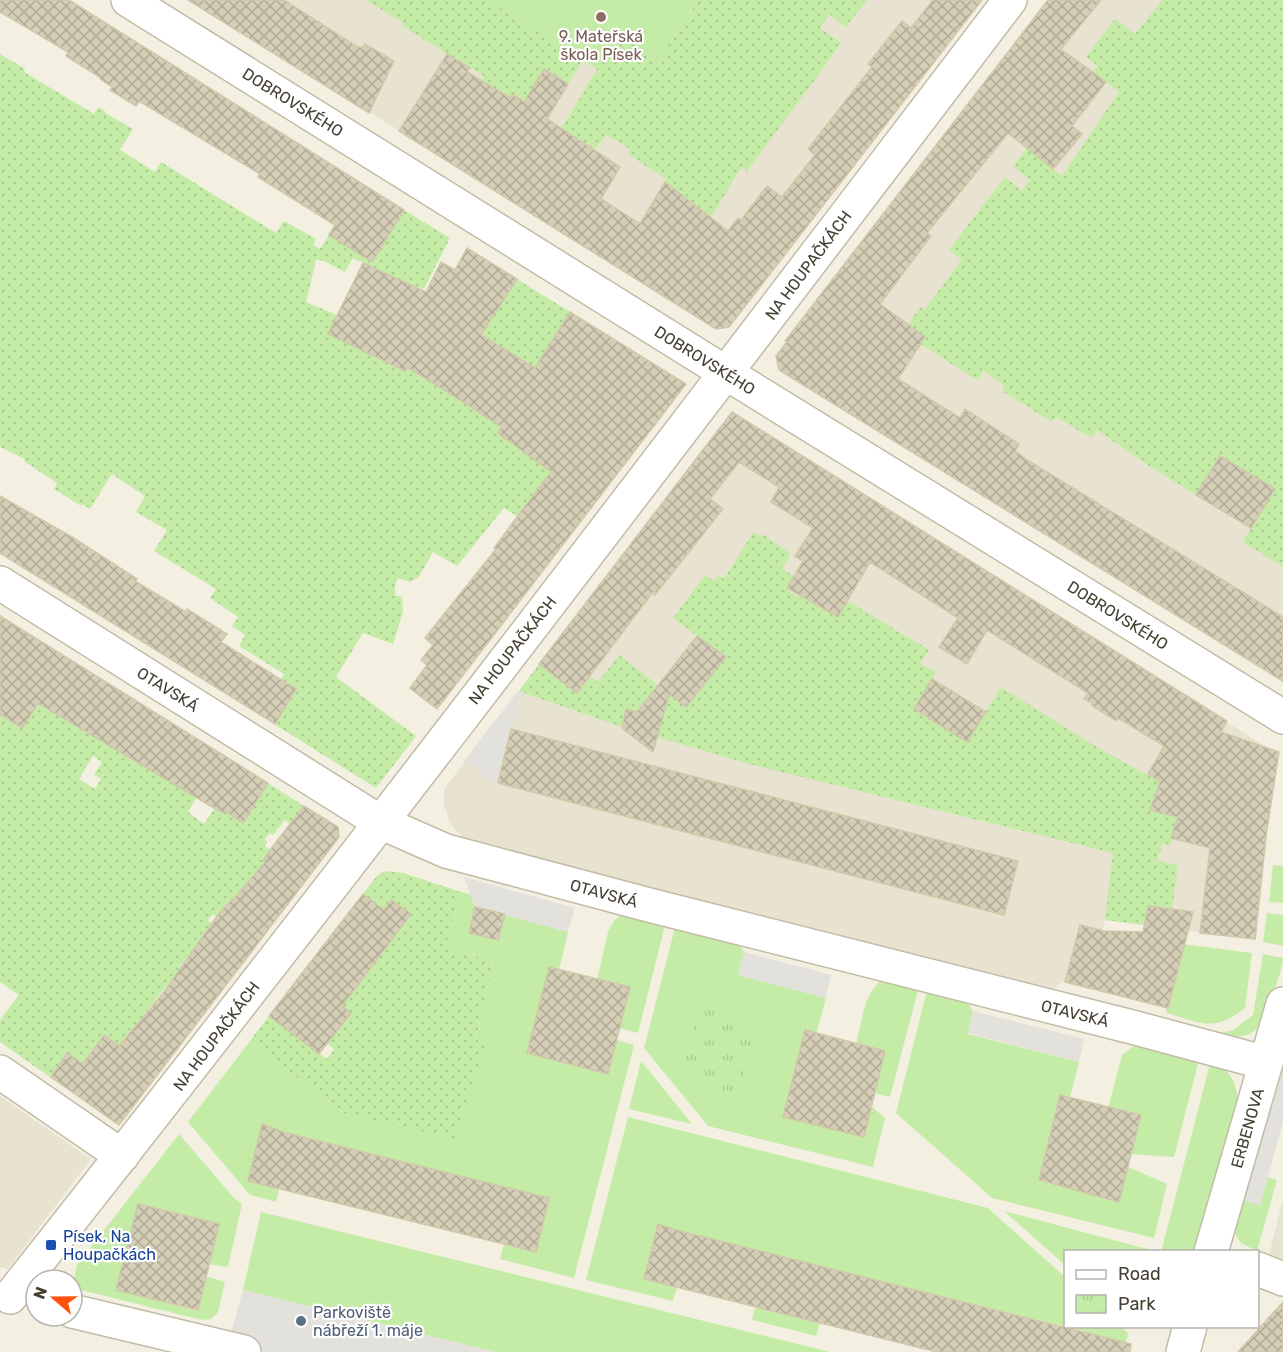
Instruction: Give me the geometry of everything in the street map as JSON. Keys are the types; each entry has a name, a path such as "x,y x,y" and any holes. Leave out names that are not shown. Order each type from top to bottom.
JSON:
{"street":[{"name":"DOBROVSKÉHO","path":"128,0 1283,717"},
{"name":"NA HOUPAČKÁCH","path":"15,1298 1010,0"},
{"name":"OTAVSKÁ","path":"0,584 380,822 446,851 649,905 1132,1027 1266,1064"},
{"name":"ERBENOVA","path":"1211,1250 1283,1005"},
{"path":"0,1072 122,1156"},
{"path":"1259,1270 1283,1279"},
{"path":"84,1314 244,1352"},
{"path":"1183,1352 1189,1328"}],"shaded area":[{"path":"190,0 487,0 607,52 620,35 699,0 980,0 717,329"},
{"path":"1048,0 1283,0 1283,683 781,369 777,355"},
{"path":"732,413 1276,753 1256,940 1105,920 1088,986 1066,980 1043,995 466,842 450,823 444,804 444,789"},
{"path":"518,691 522,692 497,784 464,761"},
{"path":"464,877 575,908 568,932 475,907"},
{"path":"744,952 831,975 826,998 738,975"},
{"path":"973,1011 1084,1039 1079,1062 968,1033"},
{"path":"1283,1051 1283,1122 1260,1205 1240,1200"},
{"path":"0,1096 91,1159 8,1269 0,1267"},
{"path":"1283,1199 1283,1258 1269,1255"},
{"name":"Parkoviště nábřeží 1. máje","path":"243,1290 495,1352 226,1352"}],"green space":[{"path":"366,0 487,0 583,60 568,84 544,69 524,102 512,95 510,98 495,89 471,98 484,76 402,26 403,23"},
{"name":"9. Mateřská škola Písek","path":"487,0 699,0 659,59 620,35 597,69"},
{"path":"699,0 867,0 846,27 829,14 820,28 841,43 747,171 742,168 737,174 711,218 665,182 666,179 628,154 630,149 606,135 595,149 561,129 607,52 620,35 659,59"},
{"path":"1162,0 1283,0 1283,567 1243,542 1274,489 1220,456 1196,495 1097,430 1092,438 1056,417 1052,422 1002,391 1005,386 984,371 977,380 920,344 908,325 920,307 924,310 962,260 949,250 1005,177 1022,191 1030,180 1013,166 1027,148 1062,176 1119,92 1093,72 1098,66 1086,57 1115,19 1135,34"},
{"path":"0,54 25,69 24,72 94,114 99,107 133,129 120,150 155,172 161,162 276,233 284,221 316,239 313,245 320,249 329,235 390,233 404,210 450,238 424,289 408,284 353,258 345,272 324,261 316,260 306,302 337,315 340,312 371,355 404,371 407,367 500,424 554,474 533,494 521,519 504,508 457,566 433,552 419,577 409,582 398,578 395,595 402,597 403,612 393,644 363,633 336,677 416,736 376,788 274,724 296,689 281,680 284,674 239,646 245,635 232,626 238,617 210,598 216,589 154,551 167,530 136,512 145,496 112,474 90,509 82,504 81,506 54,489 57,483 24,461 25,459 0,447"},
{"path":"517,279 570,312 534,370 496,348 498,345 481,335"},
{"path":"753,533 760,536 762,534 791,554 782,568 794,576 786,590 801,598 802,596 837,617 848,601 929,650 920,663 936,672 914,709 967,742 1001,687 1100,749 1160,782 1150,810 1178,817 1170,845 1162,844 1157,861 1178,865 1172,909 1148,906 1144,925 1105,920 1113,853 749,764 622,727 519,691 539,664 578,693 590,677 598,682 619,655 686,707 726,657 673,618 705,575 714,581 719,575 724,579"},
{"path":"0,673 22,728 39,701 199,793 188,812 204,824 215,808 226,809 243,823 268,783 304,806 290,824 285,820 273,835 270,833 265,839 267,842 265,846 271,850 255,875 233,900 230,899 217,917 213,914 208,920 211,923 201,937 202,939 131,1031 128,1041 124,1039 119,1046 104,1035 71,1091 64,1086 80,1063 67,1053 50,1077 0,1042 0,1020 19,995 0,982","holes":["93,756 102,762 94,775 101,779 95,789 79,779"]},
{"path":"1273,865 1283,866 1283,903 1269,902"},
{"path":"385,871 403,873 461,892 445,948 493,961 476,1039 486,1047 456,1139 343,1113 250,1041 269,1016 327,1059 334,1049 321,1039 354,991 353,989 408,913 392,900 384,910 363,894 377,876"},
{"path":"461,892 470,894 475,907 568,932 559,970 549,968 527,1053 608,1073 617,1040 634,1045 574,1278 500,1259 504,1244 535,1252 548,1198 261,1127 249,1181 279,1189 276,1202 250,1195 188,1122 250,1041 343,1113 476,1039 493,961 445,948"},
{"path":"1267,913 1283,915 1283,946 1263,942"},
{"path":"622,914 667,917 638,1033 619,1028 597,980 608,932 614,921"},
{"path":"677,920 738,943 744,952 738,975 826,998 816,1035 871,1106 885,1118 873,1167 708,1126 644,1048"},
{"path":"1183,944 1252,953 1245,1008 1224,1021 1207,1024 1166,1013"},
{"path":"1263,954 1283,958 1267,1013 1262,1022 1250,1034 1230,1036 1216,1034 1233,1030 1253,1015"},
{"path":"882,980 920,983 890,1097 875,1093 885,1051 856,1044 867,1001"},
{"path":"928,986 965,998 973,1011 968,1034 1079,1062 1070,1098 1060,1096 1039,1181 1118,1201 1128,1167 1167,1184 1154,1238 992,1198 896,1113"},
{"path":"698,1007 757,1022 738,1096 679,1081"},
{"path":"1139,1042 1200,1056 1174,1157 1130,1154 1108,1108 1122,1055"},
{"path":"1211,1060 1224,1069 1233,1081 1237,1095 1237,1111 1197,1250 1162,1250"},
{"path":"641,1061 692,1124 629,1109"},
{"path":"628,1117 988,1208 1064,1276 1064,1326 658,1226 644,1280 677,1287 673,1301 586,1280"},
{"path":"179,1134 234,1198 242,1204 228,1267 209,1264 138,1205 116,1290 197,1311 206,1276 225,1282 218,1312 211,1319 202,1320 84,1291 84,1268 76,1268"},
{"path":"1268,1177 1277,1180 1257,1250 1255,1250 1241,1243 1232,1229 1240,1199 1260,1205"},
{"path":"1004,1211 1151,1250 1064,1250 1064,1264"},
{"path":"261,1212 830,1352 495,1352 243,1290"},
{"path":"755,1307 820,1323 816,1336 752,1320"},
{"path":"1071,1328 1122,1328 1128,1333 1124,1352 1082,1352 1087,1332"}],"building":[{"path":"0,0 69,0 404,210 372,262 329,235 335,225 258,177 260,174 139,101 136,106 110,90 112,87 101,78 66,56 68,52 0,12"},
{"path":"188,0 284,0 356,46 362,48 365,44 394,61 369,113"},
{"path":"933,0 982,0 729,327 716,329 399,131 447,54 470,68 467,72 510,98 512,94 524,102 544,69 568,84 547,119 620,167 601,199 640,224 665,182 728,231 738,218 741,220 767,186 782,197 815,155 808,149 872,67 868,64 902,21 911,28"},
{"path":"1048,0 1101,0 1061,49 1106,82 1072,126 1082,134 1053,169 1008,133 927,233 931,236 880,304 925,337 898,379 960,418 965,409 1019,444 1015,451 1029,461 1283,617 1283,681 779,370 776,356 787,342 785,341"},
{"path":"467,248 517,279 481,335 535,368 570,312 686,384 437,709 410,688 427,665 421,660 433,645 425,638 496,549 494,548 551,472 498,433 502,427 446,391 407,367 405,371 328,334 363,263 426,292 441,262 455,270"},
{"path":"732,412 1227,721 1221,732 1279,752 1266,836 1255,939 1200,933 1210,848 1171,838 1178,817 1150,810 1160,782 1148,774 1164,746 1118,718 1116,721 1091,705 1092,703 1084,699 1088,693 987,630 967,664 939,647 958,618 870,562 838,617 787,588 803,561 795,556 813,528 771,502 779,487 739,462 710,499 723,509 654,596 656,588 577,693 539,664"},
{"path":"1220,456 1275,489 1251,528 1196,495"},
{"path":"0,496 72,537 137,579 135,581 227,634 221,642 296,689 275,724 0,553"},
{"path":"0,616 268,783 243,823 38,703 22,728 0,714"},
{"path":"697,636 726,657 686,707 669,694 653,752 622,728 626,709 637,712"},
{"path":"932,679 986,712 967,742 914,709"},
{"path":"511,729 1018,861 1004,915 498,783"},
{"path":"304,806 338,827 339,837 119,1125 51,1077 67,1053 83,1064 104,1035 119,1046 164,992 217,916 265,862 263,861 270,850"},
{"path":"363,894 384,910 391,900 411,914 342,1006 351,1013 319,1054 269,1016"},
{"path":"1148,906 1193,912 1168,1008 1065,982 1080,925 1104,931 1143,932"},
{"path":"475,907 505,914 498,940 469,933"},
{"path":"549,967 630,987 608,1074 527,1053"},
{"path":"805,1030 885,1051 864,1137 783,1117"},
{"path":"1060,1095 1141,1115 1119,1202 1039,1180"},
{"path":"262,1124 286,1133 549,1198 536,1252 248,1181"},
{"path":"138,1204 219,1224 198,1310 116,1290"},
{"path":"658,1224 1131,1344 1130,1352 937,1352 644,1279"},
{"path":"1283,1302 1283,1352 1238,1352"}],"place":[{"name":"9. Mateřská škola Písek","path":"601,17"},
{"name":"Písek, Na Houpačkách","path":"51,1245"},
{"name":"Parkoviště nábřeží 1. máje","path":"301,1321"}]}
